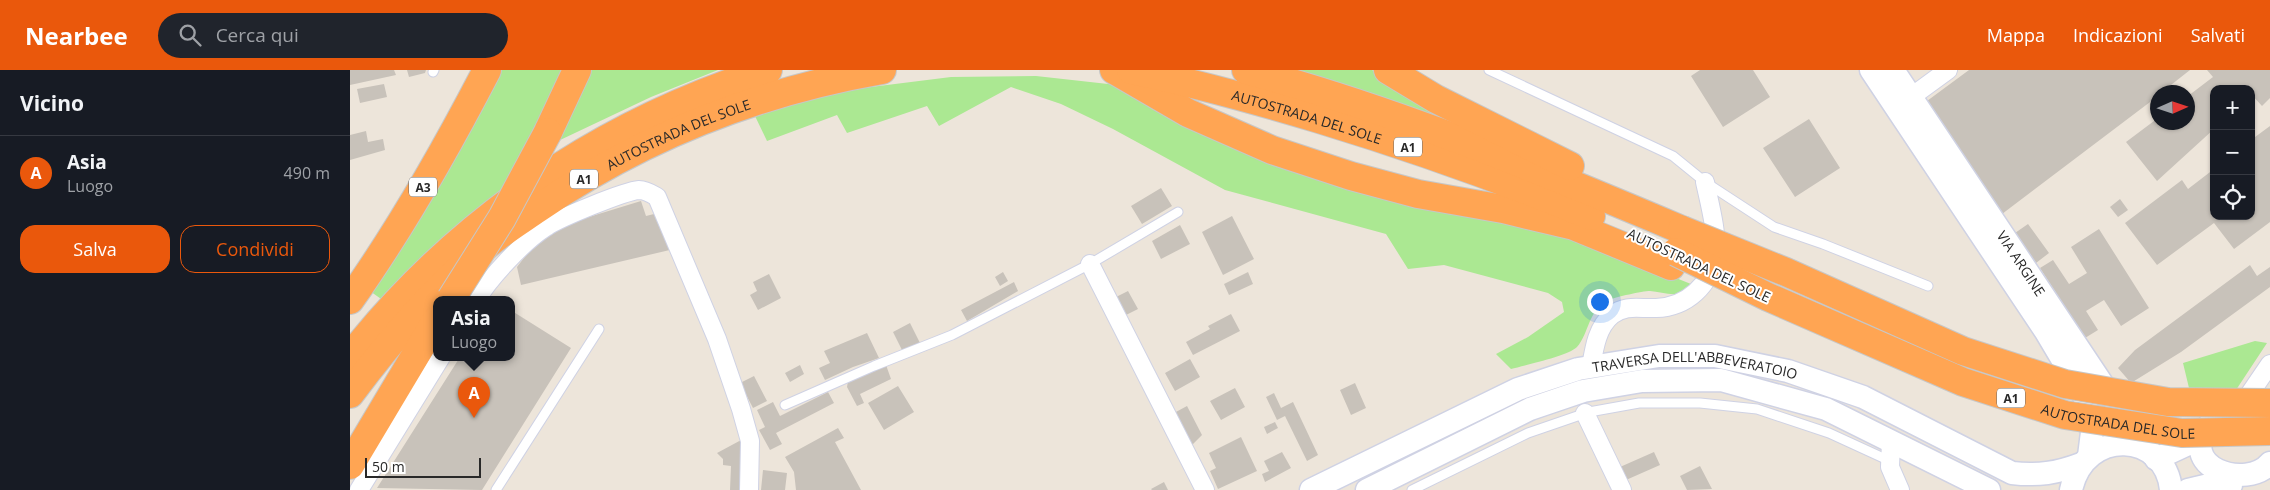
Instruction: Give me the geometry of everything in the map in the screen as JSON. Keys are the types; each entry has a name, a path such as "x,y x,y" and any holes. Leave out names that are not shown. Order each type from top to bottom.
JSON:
{"highway":[{"path":"350,295 473,70"},
{"name":"A3","path":"350,300 410,208 445,149 487,70"},
{"path":"452,296 502,218 548,132 577,70"},
{"name":"AUTOSTRADA DEL SOLE","path":"350,356 406,293 450,250 486,218 540,178 587,149 677,103 768,70"},
{"name":"AUTOSTRADA DEL SOLE","path":"350,394 387,345 437,290 489,242 556,196 616,160 682,127 748,103 831,79 882,70"},
{"path":"1114,70 1188,113 1272,150 1350,176 1418,194 1503,209 1574,226 1679,242"},
{"name":"AUTOSTRADA DEL SOLE","path":"1131,70 1192,82 1373,136 1679,242 1786,272 1963,350 2065,384 2168,402 2266,414"},
{"name":"AUTOSTRADA DEL SOLE","path":"1246,70 1388,113 1581,187 1679,242 1768,297 1963,382 2065,416 2182,433 2266,414"},
{"path":"1388,70 1436,99 1612,187 1679,242"},
{"path":"350,465 433,326"}],"street":[{"name":"VIA ARGINE","path":"1871,70 2046,332 2084,396 2092,432 2085,460 2075,476 2071,490"},
{"name":"VIA ARGINE","path":"1893,70 2137,436 2164,467 2171,490"},
{"path":"1911,98 1948,70"},
{"path":"1591,367 1596,340 1604,323 1614,314 1632,306 1657,308 1679,304 1695,295 1706,281 1715,254 1712,215 1705,182"},
{"path":"479,296 486,284 545,227 589,207 638,190 657,197 717,339 741,409 750,441 748,490"},
{"path":"1090,264 1205,490"},
{"name":"TRAVERSA DELL'ABBEVERATOIO","path":"1311,490 1518,388 1578,369 1659,356 1715,356 1788,371 1864,397 2012,473 2034,476 2057,473 2085,460 2104,447 2121,444 2138,447 2154,457"},
{"path":"359,490 439,361"},
{"path":"2263,490 2233,485 2215,478 2206,468 2200,456 2201,438 2204,430 2214,418 2225,412 2238,410 2266,414 2270,364"},
{"name":"TRAVERSA DELL'ABBEVERATOIO","path":"1367,490 1530,408 1584,391 1642,381 1721,380 1826,409 1890,451 1989,490"},
{"path":"1585,413 1622,490"},
{"path":"2154,457 2201,438"},
{"path":"1890,451 1890,467 1900,490"},
{"path":"2188,490 2209,484 2246,484 2257,479 2270,464"}],"lane":[{"path":"1489,70 1673,156 1705,182 1774,227 1823,244 1928,286"},
{"path":"785,405 874,366 952,335 1090,264 1178,212"},
{"path":"496,490 599,329"},
{"path":"1412,490 1528,433 1585,413 1639,404 1700,403 1757,409 1890,451"}],"green space":[{"path":"496,70 568,70 505,193 384,301 367,289"},
{"path":"589,70 718,70 651,97 558,141"},
{"path":"1291,70 1372,70 1428,102 1459,126"},
{"path":"1036,76 1126,86 1142,96 1583,241 1691,284 1688,289 1678,294 1646,291 1609,300 1597,309 1577,347 1556,357 1511,369 1496,354 1528,337 1564,312 1562,302 1548,293 1444,265 1408,269 1386,234 1225,190 1113,129 1061,104 1011,87 939,126 927,106 847,133 837,115 767,141 755,116 810,98 863,88 951,77"},
{"path":"2255,341 2267,343 2236,390 2189,388 2183,363"}],"building":[{"path":"350,70 394,70 396,75 350,85"},
{"path":"407,70 426,70 425,73 409,77"},
{"path":"1700,70 1753,70 1770,97 1723,127 1691,76"},
{"path":"1969,70 2190,70 2171,85 2150,85 2150,102 2002,214 1927,101"},
{"path":"2207,70 2270,70 2270,98 2262,106 2255,98 2255,85 2210,85 2210,133 2157,181 2126,142 2150,124 2150,130 2195,130 2195,91 2213,77"},
{"path":"384,84 387,97 360,103 357,89"},
{"path":"1809,119 1840,168 1795,197 1763,148"},
{"path":"2270,126 2270,222 2234,249 2214,223 2157,265 2125,223 2182,180 2188,189 2210,172 2210,220 2255,220 2255,137"},
{"path":"366,131 368,142 383,139 385,150 350,160 350,135"},
{"path":"1161,188 1172,206 1142,224 1131,206"},
{"path":"2120,199 2128,210 2118,217 2110,207"},
{"path":"641,201 646,216 654,214 659,217 674,249 521,285 517,267 540,237 553,228"},
{"path":"1232,216 1254,259 1223,275 1202,232"},
{"path":"2028,224 2049,253 2036,263 2015,233"},
{"path":"1180,225 1190,244 1161,259 1152,241"},
{"path":"2099,229 2149,308 2121,326 2104,300 2086,311 2098,330 2085,338 2040,268 2053,260 2069,284 2087,273 2071,247"},
{"path":"2250,265 2257,276 2270,267 2270,287 2181,352 2131,383 2118,368 2135,350"},
{"path":"1003,272 1008,281 1000,286 995,277"},
{"path":"1248,272 1253,284 1229,295 1224,284"},
{"path":"769,274 781,298 758,310 750,295 757,291 753,282"},
{"path":"1014,282 1018,291 967,321 961,310"},
{"path":"1128,291 1138,309 1126,315 1116,297"},
{"path":"515,313 571,348 482,490 377,488 457,361 515,361"},
{"path":"1231,314 1240,331 1193,355 1186,342 1210,329 1208,326"},
{"path":"910,323 920,343 903,352 893,332"},
{"path":"867,333 879,358 825,380 819,368 830,363 824,351"},
{"path":"1190,359 1200,377 1175,391 1165,373"},
{"path":"800,365 804,374 790,382 785,373"},
{"path":"886,365 891,379 860,394 864,403 857,406 847,387 848,381"},
{"path":"754,376 767,401 753,408 740,383"},
{"path":"1355,383 1366,408 1351,415 1340,390"},
{"path":"898,386 914,412 884,430 868,403"},
{"path":"1235,388 1245,407 1221,420 1210,401"},
{"path":"828,392 834,403 776,433 782,444 770,450 759,430 765,427 757,410 773,402 780,416"},
{"path":"1274,393 1281,408 1293,402 1318,455 1307,461 1285,416 1277,420 1266,397"},
{"path":"1187,406 1202,435 1191,446 1174,413"},
{"path":"1275,422 1278,428 1267,434 1264,427"},
{"path":"838,428 844,438 835,442 861,490 796,490 794,472 785,457"},
{"path":"1241,437 1257,471 1218,489 1210,471 1216,468 1209,453"},
{"path":"743,439 744,490 730,490 731,466 723,465 723,459 717,453"},
{"path":"1282,452 1291,468 1265,482 1262,474 1269,471 1264,461"},
{"path":"1654,452 1660,465 1626,480 1620,467"},
{"path":"1700,466 1712,489 1687,490 1680,476"},
{"path":"763,470 787,473 785,490 761,490"},
{"path":"1164,482 1168,490 1151,489"}],"place":[{"name":"Asia","path":"474,418"}]}
